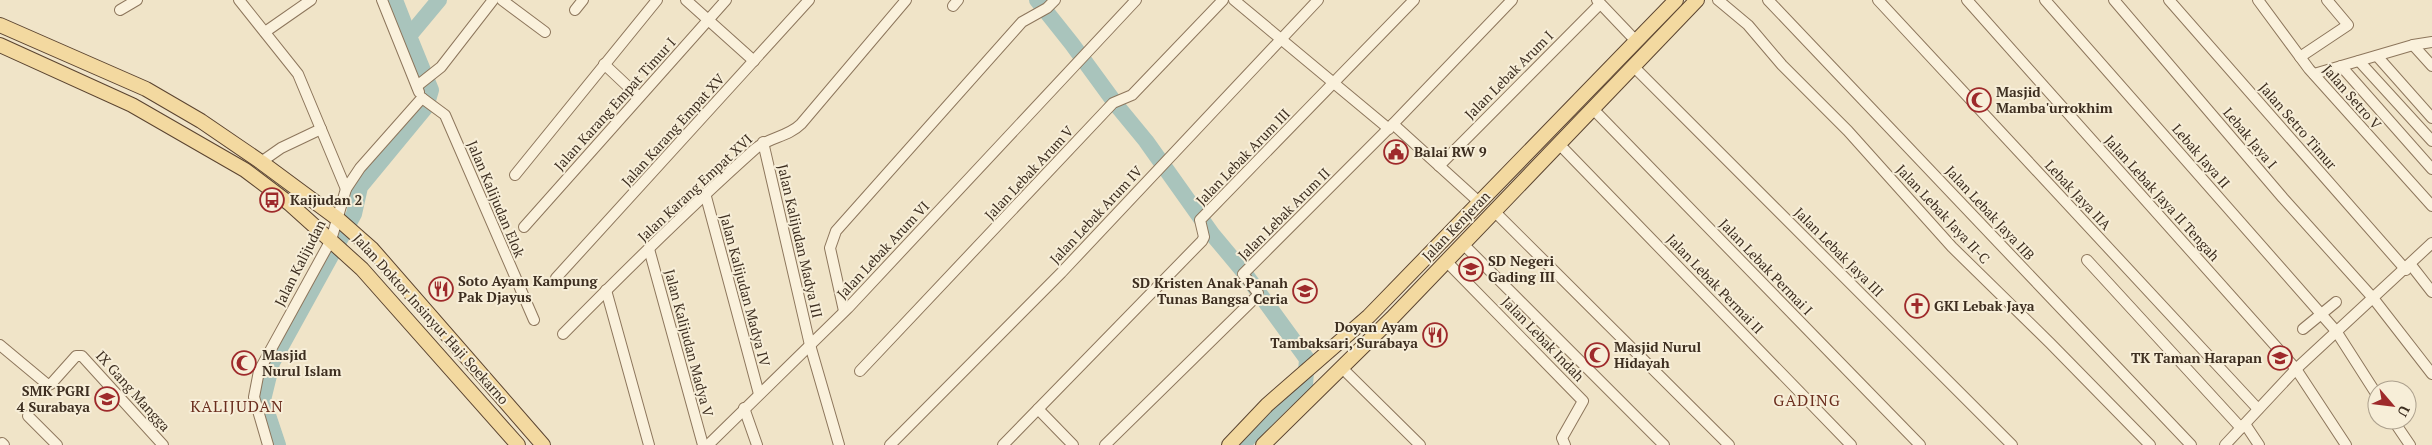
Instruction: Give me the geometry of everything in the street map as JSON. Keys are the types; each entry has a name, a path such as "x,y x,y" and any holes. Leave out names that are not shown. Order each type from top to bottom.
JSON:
{"main road":[{"name":"Jalan Kenjeran","path":"1229,445 1307,370 1369,316 1676,0"},
{"name":"Jalan Kenjeran","path":"1263,445 1342,368 1463,244 1558,142 1697,0"},
{"name":"Jalan Doktor Insinyur Haji Soekarno","path":"0,25 146,89 201,121 261,162 340,221 372,249 543,445"},
{"name":"Jalan Doktor Insinyur Haji Soekarno","path":"0,45 132,105 245,170 290,204 362,269 518,445"},
{"path":"1531,148 1542,160"},
{"path":"1516,164 1527,175"}],"street":[{"path":"120,10 137,0"},
{"path":"240,0 298,74 346,189"},
{"path":"265,32 311,0"},
{"path":"382,0 424,82 424,99"},
{"path":"424,82 493,0"},
{"path":"502,0 544,32"},
{"path":"575,10 583,0"},
{"path":"515,175 657,0"},
{"path":"686,0 754,61"},
{"name":"Jalan Karang Empat Timur I","path":"524,227 726,0"},
{"name":"Jalan Karang Empat XV","path":"556,278 809,0"},
{"name":"Jalan Karang Empat XVI","path":"563,334 705,194 763,142 798,127 906,0"},
{"name":"Jalan Lebak Arum VI","path":"844,311 830,248 836,231 1022,22 1044,10 1055,0"},
{"name":"Jalan Lebak Arum VI","path":"844,311 1136,0"},
{"name":"Jalan Lebak Arum V","path":"860,371 1114,102 1132,95 1223,0"},
{"path":"1234,0 1439,166 1479,202"},
{"name":"Jalan Lebak Arum IV","path":"890,445 1061,273 1318,0"},
{"name":"Jalan Lebak Arum III","path":"1003,445 1202,241 1204,237 1202,219 1414,0"},
{"name":"Jalan Lebak Arum II","path":"1105,445 1257,296 1258,293 1243,274 1391,127 1512,0"},
{"name":"Jalan Lebak Jaya II-C","path":"1718,0 1748,25 1782,65 1852,135 1938,232 2150,445"},
{"name":"Jalan Lebak Jaya IIB","path":"1768,0 2191,445"},
{"name":"Lebak Jaya IIA","path":"1878,0 2258,409"},
{"name":"Jalan Lebak Jaya II Tengah","path":"1967,0 2296,369 2346,445"},
{"name":"Lebak Jaya II","path":"2045,0 2336,331 2367,380"},
{"name":"Lebak Jaya I","path":"2114,0 2283,198 2371,295 2432,374"},
{"name":"Jalan Setro Timur","path":"2169,0 2432,292"},
{"name":"Jalan Setro V","path":"2258,0 2314,74 2432,206"},
{"path":"2300,57 2348,26 2327,0"},
{"path":"1599,2 1636,41"},
{"name":"Jalan Lebak Arum I","path":"1439,166 1599,2"},
{"path":"2314,74 2413,45 2432,42"},
{"path":"2413,45 2432,66"},
{"path":"2378,56 2432,118"},
{"path":"2358,62 2432,141"},
{"path":"604,64 639,97"},
{"name":"Jalan Lebak Jaya III","path":"1633,66 2012,445"},
{"path":"2341,66 2432,169"},
{"name":"Jalan Kalijudan","path":"268,445 255,405 256,377 336,245 346,189 360,168 424,99"},
{"name":"Jalan Kalijudan Elok","path":"424,99 445,115 534,320"},
{"name":"Jalan Lebak Permai I","path":"1592,108 1920,445"},
{"path":"261,162 281,148 320,129"},
{"name":"Jalan Kalijudan Madya III","path":"763,142 810,346 840,445"},
{"name":"Jalan Lebak Permai II","path":"1558,142 1851,445"},
{"name":"Jalan Kalijudan Madya IV","path":"705,194 759,394"},
{"path":"1494,210 1729,445"},
{"path":"1463,244 1664,445"},
{"path":"2226,445 2296,369 2371,295 2431,248"},
{"name":"Jalan Kalijudan Madya V","path":"649,249 703,445"},
{"path":"2087,260 2259,445"},
{"name":"Jalan Lebak Indah","path":"1446,261 1583,400 1562,438 1565,445"},
{"path":"606,290 649,445"},
{"path":"2304,329 2336,302"},
{"path":"708,445 844,311"},
{"name":"IX Gang Mangga","path":"0,345 48,385 52,384 76,356 82,356 164,445"},
{"path":"1342,368 1420,445"},
{"path":"744,408 758,445"},
{"path":"1038,409 1073,445"},
{"path":"28,416 57,445"},
{"path":"2400,430 2410,445"}],"waterway":[{"path":"395,0 409,36"},
{"path":"278,445 263,400 272,363 354,214 360,187 426,107 431,90 409,36 439,0"},
{"path":"1037,0 1146,141 1212,234 1243,271 1307,359 1305,385 1284,402 1242,445"}],"place":[{"name":"Masjid Mamba'urrokhim","path":"1979,100"},
{"name":"Balai RW 9","path":"1396,152"},
{"name":"Kaijudan 2","path":"272,200"},
{"name":"SD Negeri Gading III","path":"1471,269"},
{"name":"Soto Ayam Kampung Pak Djayus","path":"441,289"},
{"name":"SD Kristen Anak Panah Tunas Bangsa Ceria","path":"1305,291"},
{"name":"GKI Lebak Jaya","path":"1917,306"},
{"name":"Doyan Ayam Tambaksari, Surabaya","path":"1435,335"},
{"name":"Masjid Nurul Hidayah","path":"1597,355"},
{"name":"TK Taman Harapan","path":"2280,358"},
{"name":"Masjid Nurul Islam","path":"244,363"},
{"name":"SMK PGRI 4 Surabaya","path":"107,399"}],"district":[{"name":"GADING","path":"1807,400"},
{"name":"KALIJUDAN","path":"237,406"}]}
